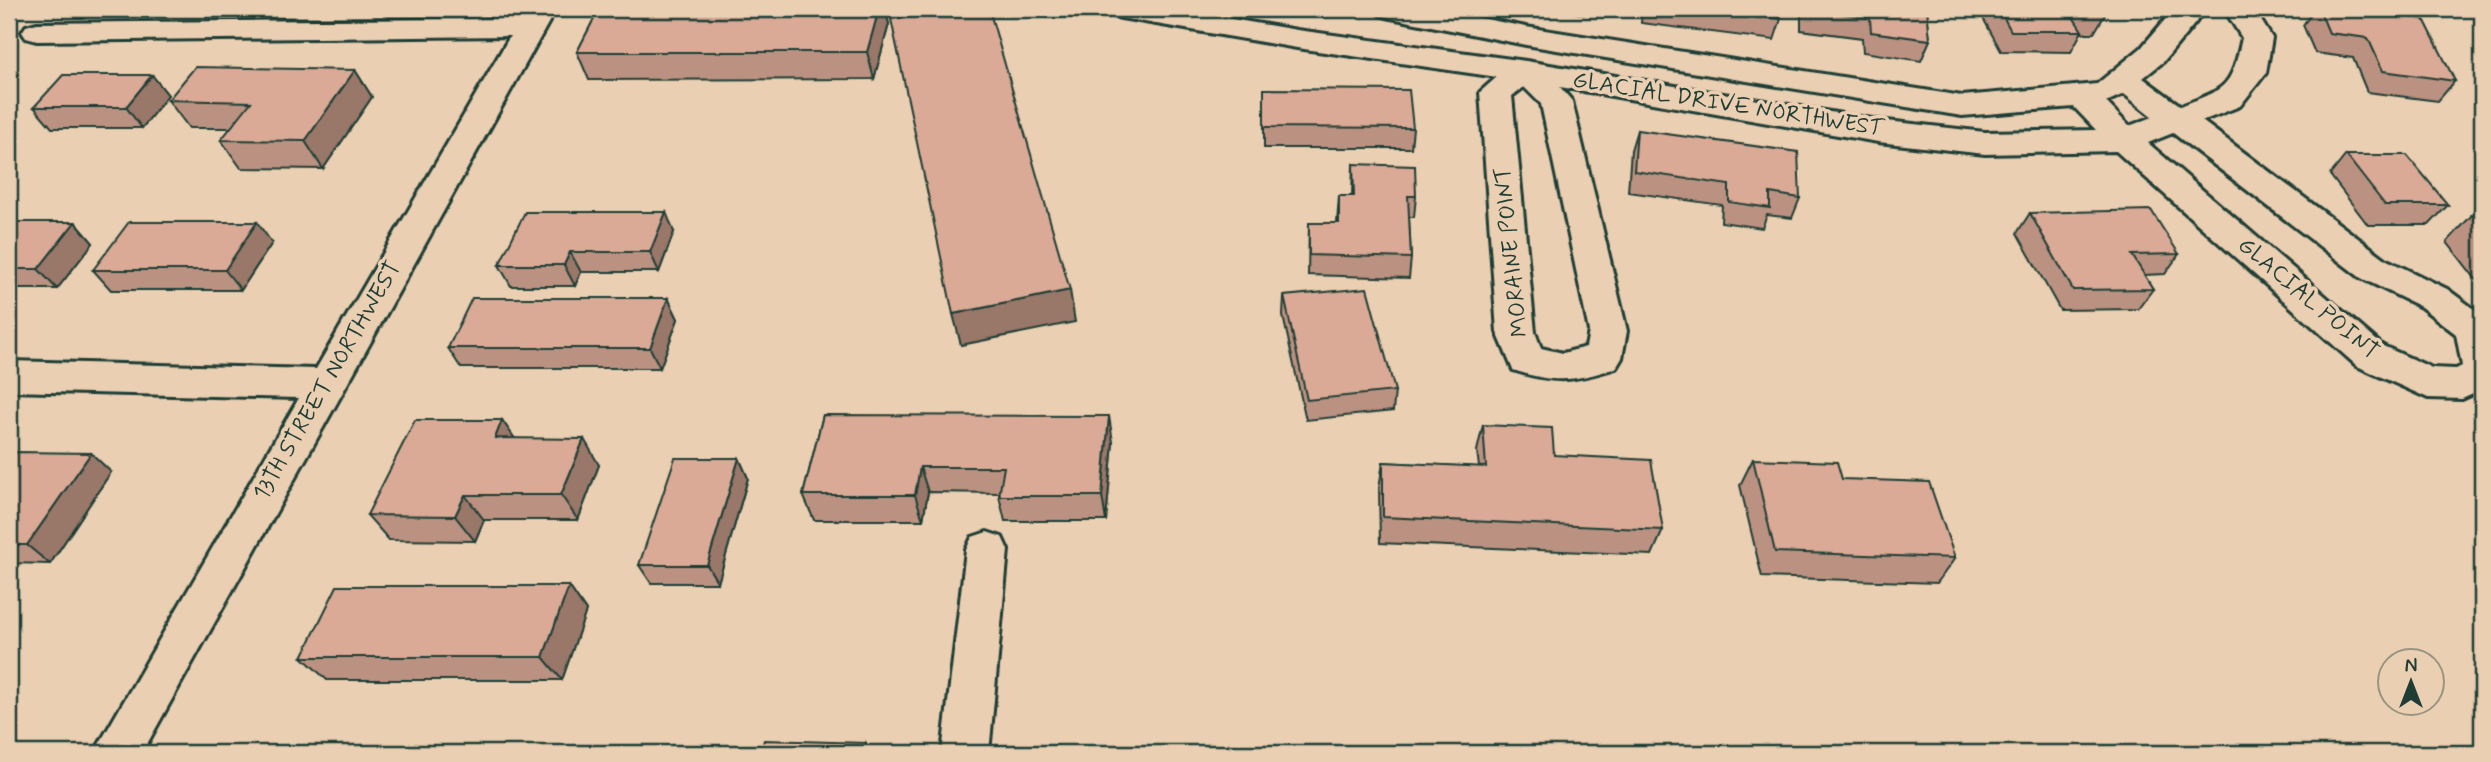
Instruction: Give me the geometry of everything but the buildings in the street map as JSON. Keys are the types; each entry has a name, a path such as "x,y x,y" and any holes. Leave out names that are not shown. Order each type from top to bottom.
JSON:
{"street":[{"name":"GLACIAL DRIVE NORTHWEST","path":"1121,9 1249,16 1527,71 1878,131 1985,143 2124,140 2229,99 2250,74 2257,38 2239,9"},
{"path":"1391,9 1526,36 1962,106 2106,92 2152,55 2185,16 2180,9"},
{"path":"37,32 535,18"},
{"name":"13TH STREET NORTHWEST","path":"117,753 535,18"},
{"path":"1526,36 1527,71"},
{"name":"MORAINE POINT","path":"1527,71 1556,101 1608,331 1603,358 1563,366 1527,360 1516,332 1496,92 1527,71"},
{"name":"GLACIAL POINT","path":"2082,96 2124,140 2370,356 2428,383 2462,384 2482,372 2474,328 2434,298 2374,269 2123,78"},
{"path":"9,376 326,384"},
{"path":"965,753 988,550"}]}
